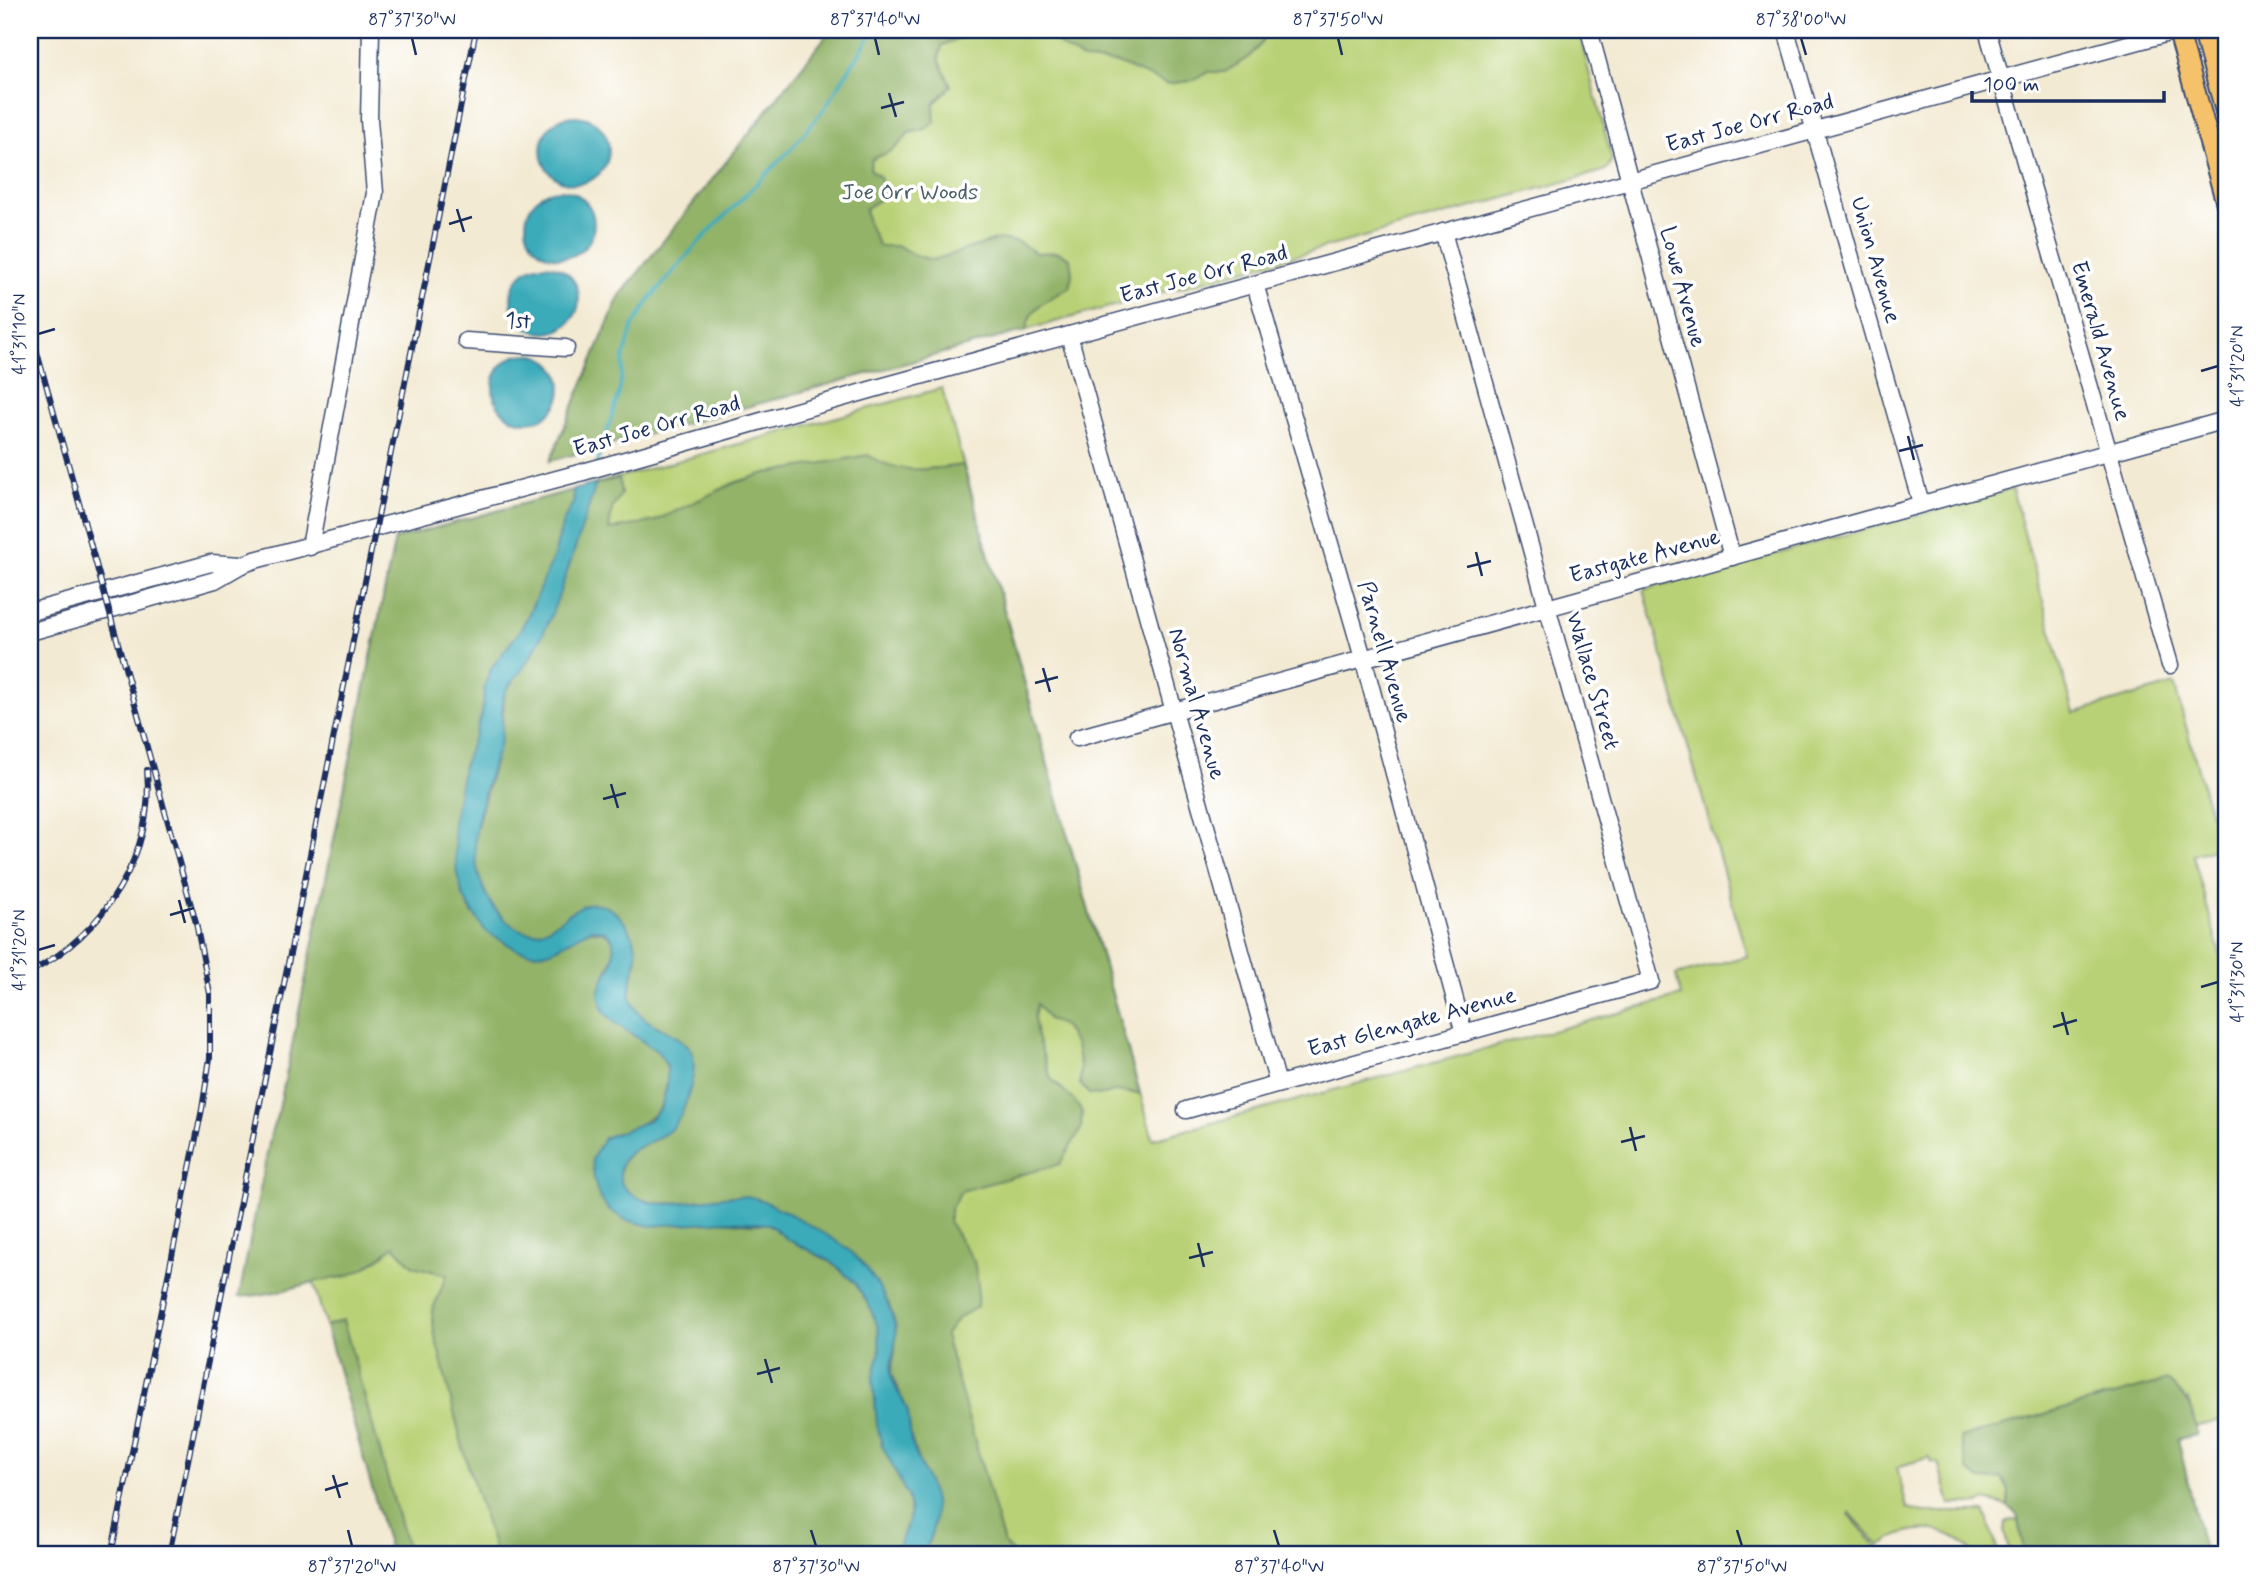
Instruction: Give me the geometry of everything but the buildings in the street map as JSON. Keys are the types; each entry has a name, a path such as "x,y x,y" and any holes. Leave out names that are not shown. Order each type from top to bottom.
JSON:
{"main road":[{"path":"2178,30 2226,202"},
{"path":"2203,30 2226,113"}],"street":[{"path":"310,547 375,192 369,120 371,30"},
{"name":"Lowe Avenue","path":"1589,30 1732,557"},
{"name":"Union Avenue","path":"1786,30 1921,503"},
{"name":"Emerald Avenue","path":"1987,30 2170,664"},
{"name":"East Joe Orr Road","path":"30,632 215,580 241,565 2178,30"},
{"name":"Wallace Street","path":"1443,232 1651,981"},
{"name":"Parnell Avenue","path":"1255,284 1363,658 1465,1033"},
{"name":"Normal Avenue","path":"1069,335 1278,1084"},
{"name":"1st","path":"466,341 566,348"},
{"name":"Eastgate Avenue","path":"1077,738 2226,420"},
{"name":"East Joe Orr Road","path":"30,612 211,564 241,565"},
{"name":"East Glengate Avenue","path":"1186,1110 1651,981"}],"green space":[{"name":"Joe Orr Woods","path":"831,30 1578,30 1612,159 1608,168 1603,171 550,461 619,297"},
{"path":"831,30 980,30 942,45 939,59 951,86 934,104 935,123 923,130 908,133 893,149 872,159 870,169 881,178 880,199 865,209 868,223 879,246 899,246 913,255 933,260 999,239 1018,242 1036,253 1058,252 1070,258 1070,287 1036,309 1028,322 1027,330 550,461 619,297"},
{"path":"1025,30 1266,31 1261,44 1249,57 1225,72 1209,72 1190,81 1167,84 1117,63 1084,60 1053,39 1036,37"},
{"path":"942,388 1153,1139 1681,996 1676,975 1747,956 1644,590 2012,489 2074,713 2174,684 2220,847 2193,855 2226,976 2226,1419 2195,1427 2188,1399 1981,1480 2002,1478 2009,1490 2008,1506 1986,1500 1979,1504 1950,1504 1938,1463 1932,1463 1930,1457 1897,1467 1907,1508 1923,1512 1984,1512 1999,1555 1974,1555 1954,1537 1930,1530 1904,1533 1880,1546 1850,1513 1878,1548 1873,1555 391,1555 271,1133 279,1110 395,539"},
{"path":"868,455 880,462 903,468 926,469 963,465 1140,1094 1114,1091 1101,1095 1089,1094 1080,1084 1076,1046 1064,1026 1049,1020 1037,1004 1034,1017 1037,1037 1051,1079 1072,1098 1082,1112 1081,1129 1060,1164 961,1191 951,1208 948,1221 974,1261 978,1284 977,1307 958,1318 945,1336 1004,1544 1015,1555 924,1555 918,1460 911,1438 907,1410 891,1374 896,1327 889,1304 865,1268 783,1210 682,1202 662,1204 639,1199 622,1187 619,1175 622,1162 634,1149 656,1139 688,1045 641,1018 633,1004 629,989 637,959 628,927 560,921 546,931 532,933 517,929 490,903 481,884 474,857 474,838 501,738 505,692 532,655 547,624 596,484 619,478 621,494 612,509 609,530 655,521 734,483 762,474"},
{"path":"573,490 574,501 563,522 554,556 527,618 492,667 485,684 482,714 463,768 460,793 457,874 463,896 472,913 518,950 559,937 591,931 604,933 612,939 614,952 604,979 603,1010 661,1055 667,1078 665,1096 654,1114 637,1125 604,1138 596,1183 608,1209 769,1224 787,1239 831,1262 855,1283 869,1305 878,1327 880,1352 873,1378 882,1445 907,1495 911,1513 896,1555 496,1555 465,1456 434,1332 432,1311 447,1275 413,1266 394,1246 366,1267 347,1276 277,1292 239,1297 395,539"},
{"path":"343,1320 409,1555 391,1555 326,1326"},
{"path":"2167,1380 2188,1404 2195,1425 2197,1435 2178,1439 2205,1555 2025,1555 2017,1515 2008,1506 2009,1490 2002,1478 1981,1480 1968,1471 1960,1438"},
{"path":"2018,1521 2025,1555 2010,1555 2004,1530 2005,1523"}],"water":[{"path":"582,116 603,131 609,143 607,163 599,174 582,184 568,184 551,174 543,163 541,143 551,126 562,118"},
{"path":"553,190 567,190 579,195 589,205 594,224 589,243 579,253 567,258 553,258 541,253 531,243 526,231 526,217 531,205 541,195"},
{"path":"552,265 573,280 579,292 577,312 569,323 552,333 538,333 521,323 513,312 511,292 521,275 532,267"},
{"path":"534,354 555,369 561,381 559,401 551,412 534,422 520,422 503,412 495,401 493,381 503,364 514,356"},
{"path":"596,484 549,621 530,657 503,697 502,732 476,830 479,877 498,912 508,922 524,931 538,932 551,927 587,904 600,904 616,913 625,922 636,946 630,987 633,1004 646,1020 675,1036 690,1049 694,1064 693,1074 681,1114 666,1133 628,1154 620,1169 624,1187 639,1198 653,1203 669,1204 735,1196 760,1200 843,1246 858,1259 877,1284 896,1329 892,1379 907,1409 911,1440 934,1502 934,1522 924,1555 896,1555 911,1513 907,1495 882,1445 877,1425 873,1378 880,1352 878,1327 869,1305 855,1283 832,1262 787,1239 769,1224 728,1221 650,1226 626,1220 608,1209 599,1196 592,1159 604,1138 648,1121 661,1108 667,1085 667,1065 658,1052 614,1022 603,1010 599,994 612,964 612,938 605,931 591,929 549,952 518,950 485,931 463,896 457,874 453,823 463,768 482,714 485,684 492,667 527,618 554,556 563,522 574,501 573,490"}],"waterway":[{"path":"597,464 619,393 624,356 633,326 650,299 696,245 792,148 824,109 874,30"}],"railway":[{"path":"169,1555 476,30"},
{"path":"30,327 196,923 210,994 210,1058 202,1109 111,1555"},
{"path":"30,972 57,956 81,936 102,914 119,888 133,861 142,832 147,801 147,770"}]}
